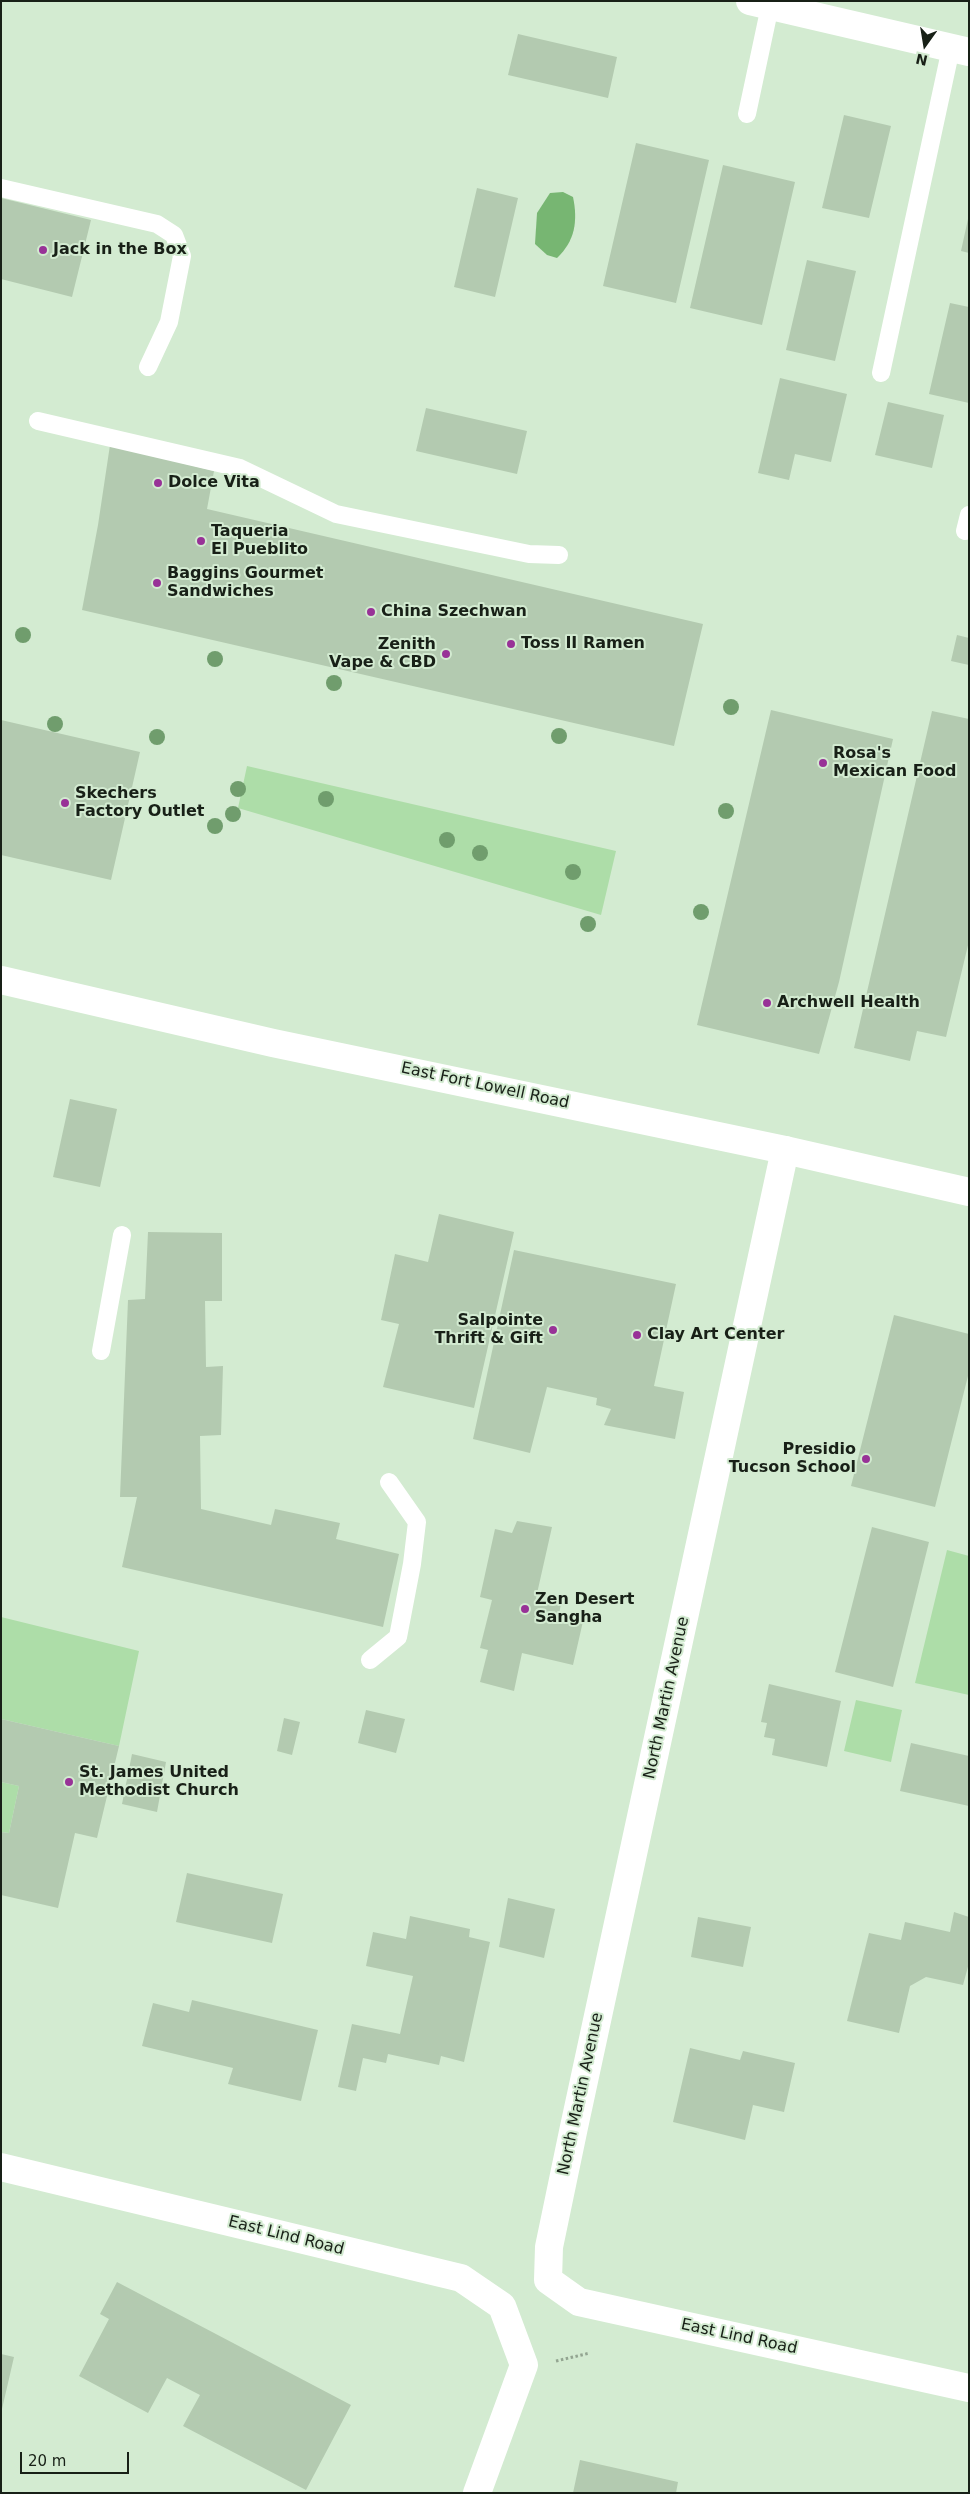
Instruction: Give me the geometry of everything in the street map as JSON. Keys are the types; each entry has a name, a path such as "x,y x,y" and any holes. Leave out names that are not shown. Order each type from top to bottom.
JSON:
{"street":[{"path":"777,5 960,50"},
{"name":"East Fort Lowell Road","path":"1,980 273,1043 785,1150 969,1192"},
{"name":"North Martin Avenue","path":"550,2247 785,1150"},
{"name":"East Lind Road","path":"1,2167 461,2278 502,2306 524,2365 477,2493"},
{"name":"East Lind Road","path":"550,2247 548,2280 580,2302 969,2388"}],"lane":[{"path":"747,114 777,5"},
{"path":"881,373 960,50"},
{"path":"1,188 157,224 174,235 182,256 169,322 148,367"},
{"path":"38,421 240,468 336,514 529,554 559,555"},
{"path":"101,1351 122,1236"},
{"path":"370,1660 398,1637 412,1564 417,1522 389,1482"}],"shaded area":[{"path":"563,192 573,197 575,222 568,245 557,258 547,255 535,244 537,213 550,193"},
{"path":"247,766 616,851 601,915 238,808"},
{"path":"947,1550 969,1556 969,1695 915,1683"},
{"path":"1,1617 139,1651 119,1746 1,1719"},
{"path":"856,1700 902,1710 891,1762 844,1751"},
{"path":"1,1782 19,1786 9,1833 1,1832"}],"building":[{"path":"518,34 617,57 608,98 508,75"},
{"path":"844,115 891,126 869,218 822,208"},
{"path":"636,143 709,160 676,303 603,286"},
{"path":"723,165 795,182 762,325 690,308"},
{"path":"477,188 518,198 495,297 454,287"},
{"name":"Jack in the Box","path":"1,198 91,220 72,297 1,279"},
{"path":"969,219 969,253 961,251"},
{"path":"807,260 856,271 835,361 786,350"},
{"path":"950,303 969,307 969,403 929,394"},
{"path":"780,378 847,394 831,462 795,454 789,480 758,473"},
{"path":"888,402 944,415 932,468 875,455"},
{"path":"426,408 527,431 517,474 416,451"},
{"path":"110,445 214,471 207,509 703,624 674,746 82,610 98,525"},
{"path":"957,635 969,638 969,665 951,661"},
{"path":"771,710 893,739 839,982 819,1054 697,1025"},
{"path":"932,711 969,719 969,941 946,1037 917,1031 910,1061 854,1048"},
{"name":"Skechers Factory Outlet","path":"1,720 140,752 111,880 1,855"},
{"path":"70,1099 117,1109 100,1187 53,1177"},
{"path":"439,1214 514,1232 474,1408 383,1387 399,1324 381,1320 395,1254 428,1262"},
{"path":"148,1232 222,1233 222,1301 205,1301 206,1367 223,1366 221,1435 200,1436 201,1509 271,1525 275,1509 340,1523 336,1539 399,1554 383,1627 122,1567 137,1497 120,1497 128,1300 145,1299"},
{"name":"Salpointe Thrift & Gift","path":"514,1250 676,1284 654,1386 684,1392 675,1439 604,1425 611,1409 596,1405 597,1398 547,1387 530,1453 473,1439"},
{"path":"894,1315 969,1334 969,1372 935,1507 851,1486"},
{"name":"Zen Desert Sangha","path":"517,1521 552,1527 536,1598 561,1604 559,1614 584,1617 573,1665 522,1653 514,1691 480,1682 488,1650 480,1648 492,1600 480,1597 495,1529 512,1533"},
{"path":"872,1527 929,1542 893,1687 835,1672"},
{"path":"769,1684 841,1701 827,1767 772,1755 775,1739 764,1737 767,1723 761,1722"},
{"path":"366,1710 405,1719 396,1753 358,1743"},
{"path":"284,1718 300,1722 292,1755 277,1751"},
{"path":"1,1719 119,1746 97,1838 75,1833 58,1908 1,1895 1,1832 9,1833 19,1786 1,1782"},
{"path":"911,1743 969,1756 969,1806 900,1791"},
{"path":"132,1754 166,1762 157,1812 122,1804"},
{"path":"187,1873 283,1894 272,1943 176,1922"},
{"path":"508,1898 555,1909 544,1958 499,1947"},
{"path":"954,1912 969,1917 969,1963 963,1985 926,1977 910,1986 899,2033 847,2021 869,1933 901,1940 905,1922 950,1932"},
{"path":"410,1916 470,1929 469,1937 490,1942 464,2062 441,2056 439,2065 388,2054 386,2063 363,2058 356,2091 338,2087 352,2024 400,2034 413,1976 366,1966 373,1932 406,1939"},
{"path":"698,1917 751,1927 743,1967 691,1957"},
{"path":"192,2000 318,2030 301,2101 228,2084 233,2068 142,2046 153,2003 189,2012"},
{"path":"690,2048 740,2060 743,2051 795,2063 784,2112 753,2105 745,2140 673,2122"},
{"path":"117,2282 351,2405 306,2490 183,2426 200,2395 167,2378 148,2413 79,2376 109,2319 100,2314"},
{"path":"1,2354 14,2357 2,2409 1,2409"},
{"path":"580,2460 678,2482 676,2493 573,2493"}],"place":[{"name":"Jack in the Box","path":"43,250"},
{"name":"Dolce Vita","path":"158,483"},
{"name":"Taqueria El Pueblito","path":"201,541"},
{"name":"Baggins Gourmet Sandwiches","path":"157,583"},
{"name":"China Szechwan","path":"371,612"},
{"name":"Toss II Ramen","path":"511,644"},
{"name":"Zenith Vape & CBD","path":"446,654"},
{"name":"Rosa's Mexican Food","path":"823,763"},
{"name":"Skechers Factory Outlet","path":"65,803"},
{"name":"Archwell Health","path":"767,1003"},
{"name":"Salpointe Thrift & Gift","path":"553,1330"},
{"name":"Clay Art Center","path":"637,1335"},
{"name":"Presidio Tucson School","path":"866,1459"},
{"name":"Zen Desert Sangha","path":"525,1609"},
{"name":"St. James United Methodist Church","path":"69,1782"}]}
